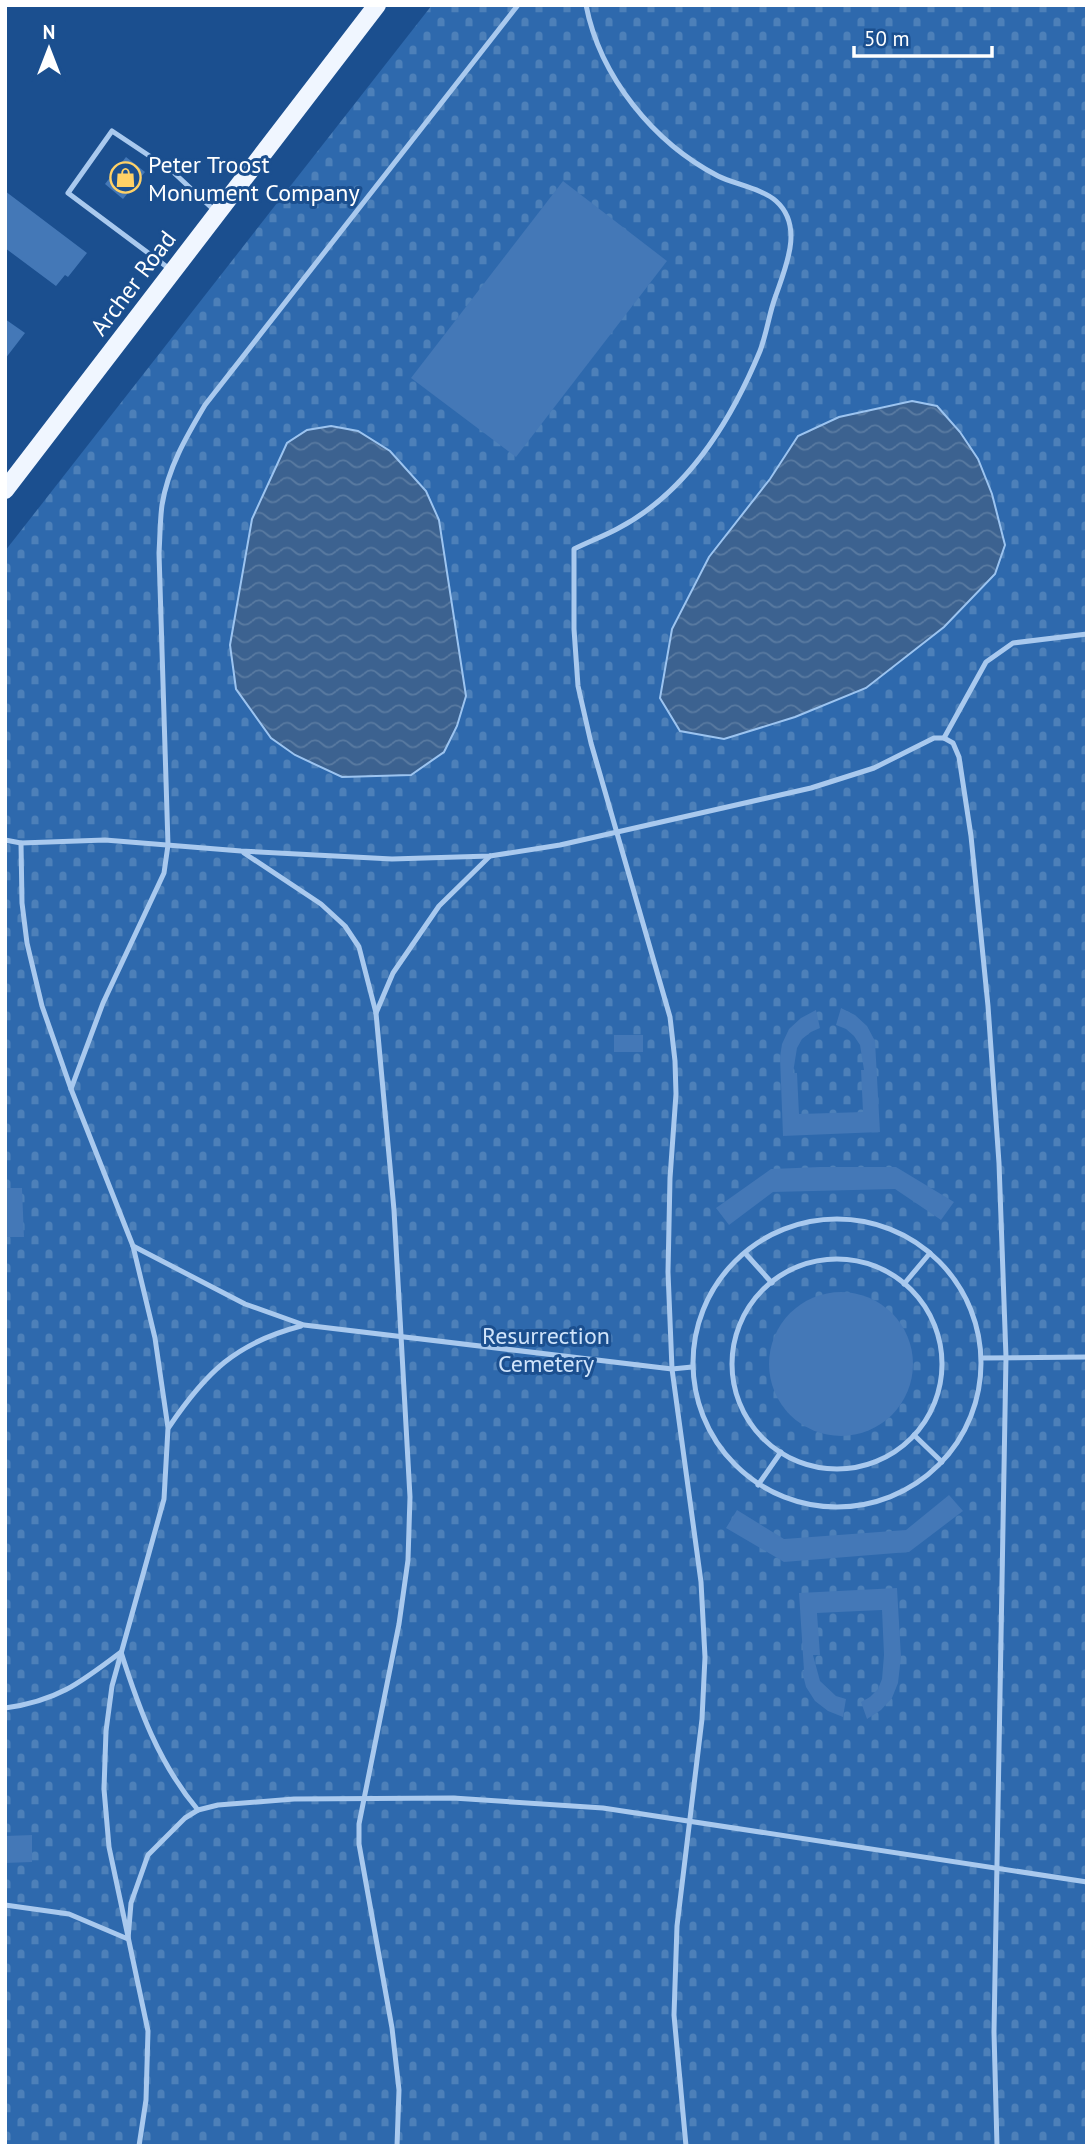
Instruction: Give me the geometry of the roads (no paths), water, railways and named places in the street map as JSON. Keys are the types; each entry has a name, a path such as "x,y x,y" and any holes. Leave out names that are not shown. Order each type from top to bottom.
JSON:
{"main road":[{"name":"Archer Road","path":"5,490 377,5"}],"lane":[{"path":"71,1089 103,1003 164,873 168,845 159,554 162,505 170,472 186,436 205,405 518,5"},
{"path":"586,5 601,50 619,85 646,121 680,151 718,176 776,200 788,219 792,237 788,261 761,348 735,407 702,456 663,497 619,528 574,548 574,629 578,686 591,743 670,1017 675,1061 668,1272 672,1369 701,1582 705,1657 702,1719 677,1926 674,2015 686,2146"},
{"path":"173,272 68,194 112,131 172,171 217,214"},
{"path":"944,738 986,662 1013,643 1087,634"},
{"path":"5,840 21,843 105,840 391,859 490,856 618,833 811,788 874,768 934,738 944,738 953,744 959,757 971,836 988,1006 999,1163 1006,1357 994,2032 997,2146"},
{"path":"21,843 22,903 27,943 42,1006 71,1089 133,1246 155,1338 168,1428 164,1499 111,1686 106,1731 104,1789 109,1847 148,2031 146,2100 139,2146"},
{"path":"241,851 321,904 345,926 359,947 376,1013 394,1210 410,1497 408,1560 399,1624 359,1824 359,1843 392,2028 399,2090 397,2146"},
{"path":"376,1013 393,973 439,906 490,856"},
{"path":"847,1219 877,1225 905,1236 930,1253 951,1274 967,1300 978,1328 982,1358 979,1393 968,1426 949,1455 924,1479 893,1497 859,1506 824,1508 790,1500 758,1485 731,1462 710,1434 697,1402 692,1367 694,1337 703,1309 717,1282 760,1241 788,1228 817,1220 847,1219"},
{"path":"133,1246 245,1304 304,1325 672,1369 692,1367"},
{"path":"745,1253 772,1283"},
{"path":"904,1284 930,1253"},
{"path":"831,1260 865,1264 882,1270 904,1284 923,1304 932,1319 942,1353 939,1389 934,1405 914,1435 886,1457 853,1468 817,1467 800,1462 781,1452 757,1432 747,1418 734,1385 732,1368 736,1336 742,1320 760,1293 800,1267 831,1260"},
{"path":"168,1428 204,1380 246,1345 271,1333 304,1325"},
{"path":"982,1358 1087,1357"},
{"path":"914,1435 942,1462"},
{"path":"758,1485 781,1452"},
{"path":"5,1708 31,1704 59,1695 86,1679 121,1652"},
{"path":"121,1652 138,1708 152,1739 182,1791 198,1810"},
{"path":"128,1939 131,1903 148,1855 185,1818 198,1810 218,1805 294,1799 453,1798 603,1808 1087,1882"},
{"path":"5,1905 69,1914 128,1939"}],"water":[{"path":"912,401 937,406 960,432 978,459 992,494 1005,545 995,574 944,627 866,688 795,717 724,739 680,731 660,698 672,629 709,557 770,479 798,436 839,417"},
{"path":"331,426 358,431 390,451 426,491 439,520 466,696 457,726 444,752 411,775 342,777 295,755 271,738 236,689 230,645 252,519 287,443 307,430"}],"place":[{"name":"Peter Troost Monument Company","path":"125,178"}],"park label":[{"name":"Resurrection Cemetery","path":"546,1349"}]}
